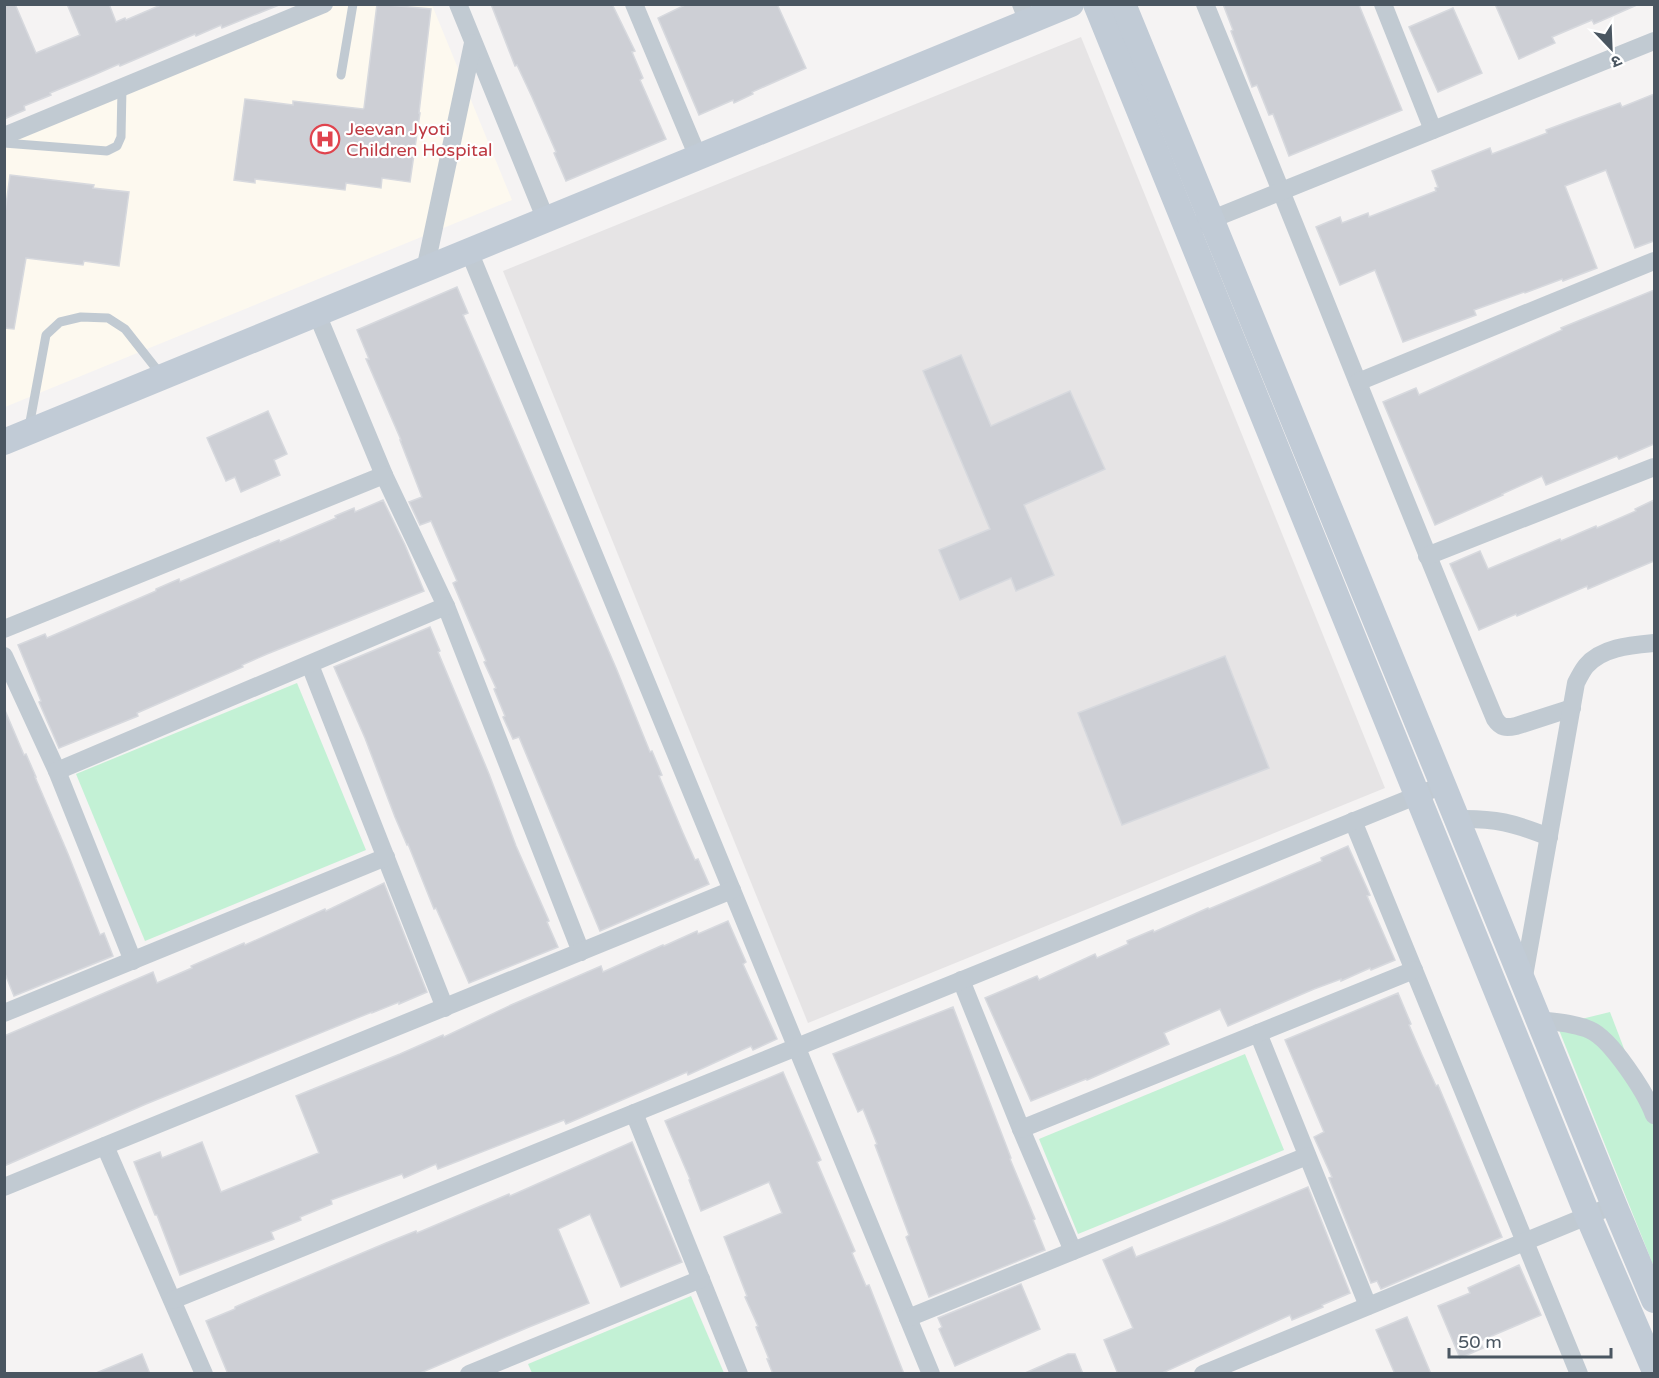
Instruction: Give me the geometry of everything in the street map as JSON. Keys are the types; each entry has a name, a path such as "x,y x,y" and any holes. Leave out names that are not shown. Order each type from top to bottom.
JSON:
{"street":[{"path":"4,136 122,88 285,12 324,4"},
{"path":"458,4 546,220"},
{"path":"634,4 698,158"},
{"path":"16,437 698,158 1025,13 1071,4"},
{"path":"1096,4 1588,1216 1654,1369"},
{"path":"1123,4 1654,1300"},
{"path":"1205,4 1427,556 1499,725 1507,728 1516,726 1572,708"},
{"path":"1383,4 1433,130"},
{"path":"1187,229 1654,40"},
{"path":"425,270 473,43"},
{"path":"469,251 931,1374"},
{"path":"1358,382 1654,261"},
{"path":"317,314 384,475 446,606 581,952"},
{"path":"1427,556 1654,467"},
{"path":"4,629 384,475"},
{"path":"57,771 446,606"},
{"path":"1523,982 1576,683 1587,665 1604,653 1626,646 1654,643"},
{"path":"4,656 57,771 132,961"},
{"path":"310,665 445,1008"},
{"path":"173,1300 1443,785"},
{"path":"1457,819 1502,821 1550,837"},
{"path":"1353,820 1580,1374"},
{"path":"4,1013 386,857"},
{"path":"4,1187 732,890"},
{"path":"1021,1129 1414,970"},
{"path":"961,980 1072,1251"},
{"path":"1539,1020 1572,1024 1592,1030 1606,1041 1653,1105"},
{"path":"1257,1033 1368,1306"},
{"path":"634,1113 739,1374"},
{"path":"105,1146 204,1374"},
{"path":"908,1318 1307,1156"},
{"path":"1203,1374 1614,1206"},
{"path":"469,1374 701,1279"},
{"path":"511,1356 518,1374"}],"lane":[{"path":"341,75 353,4"},
{"path":"4,143 107,151 117,146 121,137 122,88"},
{"path":"16,437 46,335 60,322 81,317 108,318 125,329 163,377"}],"shaded area":[{"path":"334,5 432,5 512,200 5,407 5,141"},
{"path":"1081,37 1385,788 808,1023 503,271"}],"green space":[{"path":"297,683 366,850 145,941 76,774"},
{"path":"1610,1012 1654,1127 1654,1267 1557,1025"},
{"path":"1245,1054 1284,1150 1078,1234 1039,1139"},
{"path":"691,1296 724,1373 532,1373 528,1364"}],"building":[{"path":"4,4 15,4 36,53 80,35 67,4 109,4 116,22 163,4 279,5 222,28 221,25 196,36 195,34 120,66 119,64 50,93 51,95 24,106 25,110 4,119"},
{"path":"377,4 431,9 410,182 382,178 381,188 346,183 345,190 255,179 255,183 234,180 245,99 293,105 293,101 364,108"},
{"path":"491,4 612,4 635,51 632,52 643,78 640,80 666,139 566,181 554,153 556,152 517,65 515,66"},
{"path":"687,4 777,4 806,68 752,92 753,94 734,103 733,100 699,115 658,18"},
{"path":"1223,4 1359,5 1402,110 1289,156 1273,114 1269,115 1257,85 1252,87"},
{"path":"1495,4 1639,4 1594,24 1592,20 1552,37 1555,43 1519,59"},
{"path":"1453,8 1482,73 1438,92 1409,27"},
{"path":"1654,94 1654,241 1635,248 1606,170 1565,186 1597,268 1474,310 1476,315 1403,342 1375,270 1340,285 1316,227 1340,217 1342,223 1368,213 1369,217 1436,191 1435,188 1438,187 1432,171 1490,148 1492,154 1581,117 1620,103 1622,107"},
{"path":"10,175 94,185 93,188 129,192 119,266 84,261 83,265 26,258 14,329 4,328 4,220"},
{"path":"457,287 468,313 463,315 650,752 652,751 662,775 659,776 683,833 709,884 600,931 519,737 513,739 503,717 505,716 494,689 496,688 484,662 486,661 453,583 457,581 431,521 420,525 409,502 422,497 401,440 366,359 369,359 357,330"},
{"path":"1654,290 1654,444 1619,459 1617,456 1546,485 1542,476 1435,525 1383,402 1416,388 1419,395 1562,330 1561,328"},
{"path":"961,355 991,426 1070,391 1105,469 1024,505 1054,575 1016,591 1011,578 960,600 939,550 990,529 923,371"},
{"path":"268,411 287,454 274,460 280,475 241,492 235,477 226,481 207,438"},
{"path":"383,500 424,591 267,654 242,665 243,667 137,713 138,716 59,748 18,645 45,634 47,638 179,579 180,582 279,540 280,542 354,508 355,512"},
{"path":"1654,500 1654,561 1588,589 1587,586 1479,630 1450,564 1480,551 1488,569 1560,539 1561,541 1596,526 1597,528 1636,511 1635,509"},
{"path":"430,627 440,651 438,652 558,947 469,983 436,908 434,909 334,667"},
{"path":"1225,656 1269,768 1122,825 1078,713"},
{"path":"4,708 36,777 100,935 104,933 113,956 14,996 4,971"},
{"path":"1348,846 1395,960 1314,989 1228,1026 1220,1009 1164,1033 1169,1044 1087,1080 1031,1101 985,998 1037,976 1039,980 1095,954 1097,958 1128,944 1127,941 1153,930 1154,932 1322,861 1321,858"},
{"path":"384,883 427,992 146,1104 4,1166 4,1036 153,972 157,983 244,943 245,945 325,909 326,911"},
{"path":"728,921 746,962 743,964 777,1039 753,1050 751,1046 688,1075 687,1072 566,1124 564,1120 438,1169 436,1164 404,1178 402,1174 331,1200 332,1204 271,1232 274,1239 180,1275 134,1162 160,1152 162,1158 202,1142 221,1192 319,1153 296,1096 443,1035 444,1037 601,966 603,972 697,931 698,934"},
{"path":"1398,993 1411,1024 1409,1025 1436,1086 1438,1085 1502,1237 1381,1289 1377,1281 1371,1283 1329,1178 1332,1177 1314,1137 1324,1132 1285,1040"},
{"path":"953,1007 1045,1250 929,1297 906,1237 909,1235 875,1145 877,1144 863,1109 858,1112 833,1054"},
{"path":"783,1072 821,1160 817,1162 855,1251 852,1253 866,1286 869,1285 904,1374 773,1374 756,1327 758,1326 724,1237 782,1213 769,1182 701,1211 665,1121"},
{"path":"632,1142 682,1262 621,1287 590,1214 558,1229 589,1303 418,1374 228,1374 206,1321 386,1243 416,1231 417,1233 509,1194 510,1196"},
{"path":"1308,1187 1350,1293 1292,1320 1290,1315 1160,1374 1118,1374 1104,1340 1133,1328 1103,1260 1132,1247 1136,1257"},
{"path":"1519,1265 1541,1315 1480,1341 1483,1348 1460,1358 1438,1306 1470,1293 1468,1288"},
{"path":"1021,1284 1040,1329 955,1366 939,1329 942,1327 938,1318"},
{"path":"1407,1317 1431,1374 1395,1374 1376,1330"},
{"path":"142,1354 150,1374 96,1374 96,1373"},
{"path":"1068,1354 1075,1354 1083,1374 1023,1374"}],"place":[{"name":"Jeevan Jyoti Children Hospital","path":"325,139"}]}
